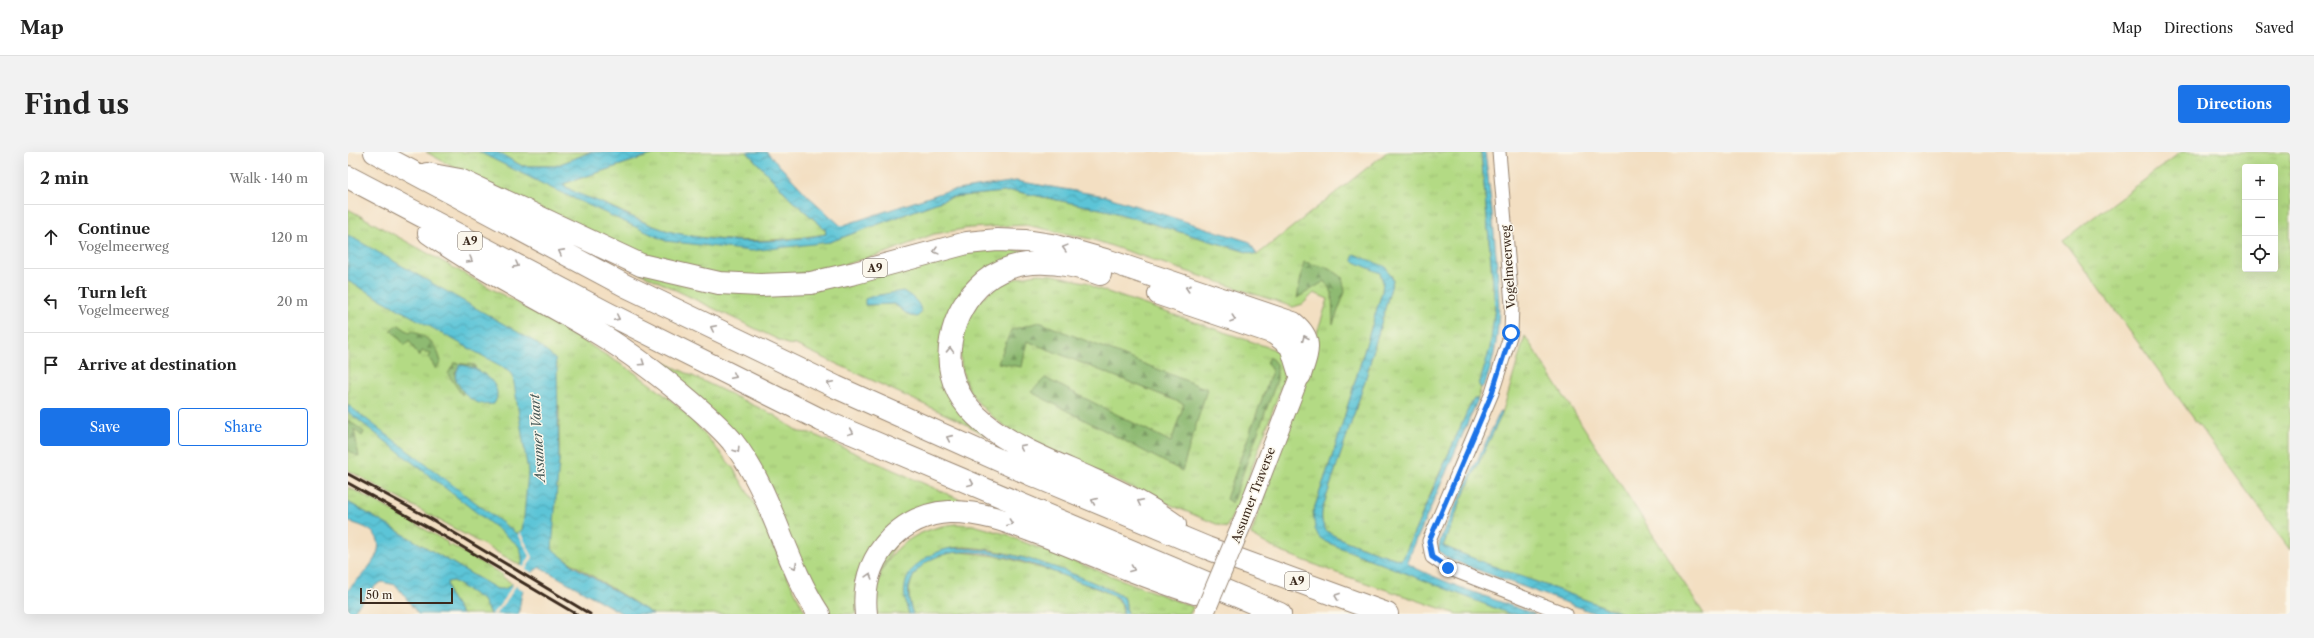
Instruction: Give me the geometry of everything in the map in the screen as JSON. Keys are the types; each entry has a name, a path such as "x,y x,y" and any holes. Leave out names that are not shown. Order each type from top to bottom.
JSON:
{"highway":[{"name":"A9","path":"375,152 406,170 626,286 836,387 1030,474 1207,548 1387,614"},
{"name":"A9","path":"406,170 460,180 641,265 719,283 760,285 811,283 855,273 967,243 997,240 1052,245 1109,261 1293,323 1302,330 1308,344 1300,375"},
{"name":"A9","path":"353,179 460,254 594,331 653,371 705,412 732,442 761,485 782,542 819,614"},
{"name":"A9","path":"353,179 607,313 822,420 1280,614"},
{"name":"A9","path":"1207,548 1152,508 1012,442 995,432 978,418 966,404 953,378 950,345 955,323 961,311 977,287 1000,272 1014,266 1034,263 1056,263 1085,269 1274,333 1291,346 1300,375"},
{"path":"866,614 864,597 868,574 881,548 907,526 925,516 949,512 970,513 997,518 1188,591 1261,614"}],"main road":[{"name":"Assumer Traverse","path":"1204,614 1249,507 1300,375"}],"street":[{"name":"Vogelmeerweg","path":"1498,152 1512,304 1511,333 1492,393 1429,541 1432,557 1448,568 1566,614"}],"green space":[{"path":"426,152 488,152 666,241 829,242 952,197 1014,191 1110,211 1257,255 1387,152 1481,152 1495,306 1491,348 1479,385 1481,388 1478,399 1474,399 1434,485 1404,558 1400,560 1338,537 1325,529 1322,521 1323,507 1364,384 1393,280 1391,274 1369,267 1380,273 1383,282 1382,292 1335,448 1313,512 1326,542 1513,614 1457,614 1337,573 1279,551 1251,535 1328,299 1314,293 1303,304 1293,307 1091,239 1026,225 969,228 934,234 888,252 823,271 764,277 718,275 648,258 462,172"},
{"path":"497,152 591,152 555,166 522,166"},
{"path":"660,152 747,152 792,200 825,229 826,234 768,240 730,240 691,236 672,232 647,223 567,188 563,184"},
{"path":"2181,152 2290,152 2290,550 2063,240"},
{"path":"348,209 564,329 635,373 666,396 691,418 733,468 754,503 764,526 770,530 781,564 806,614 653,614 557,554 552,549 551,542 559,460 559,405 522,566 348,470"},
{"path":"983,247 1047,253 1022,255 943,333 987,436 962,422 796,345 787,344 626,266 710,288","holes":["917,302 910,316 894,304 865,305"]},
{"path":"1304,262 1329,268 1342,277 1345,292 1333,324 1332,293 1325,281 1297,298"},
{"path":"1039,274 1053,275 1089,283 1093,287 1279,351 1285,361 1286,374 1239,503 1226,528 1132,488 1032,442 999,422 973,396 968,388 962,369 960,349 961,339 967,321 979,301 996,287 1016,278"},
{"path":"1039,322 1207,389 1182,471 1031,392 1045,378 1171,442 1184,404 1027,341 1022,367 998,363 1011,330"},
{"path":"399,325 410,333 412,330 423,336 434,345 441,362 436,369 429,358 431,353 422,351 419,357 409,340 405,345 391,330"},
{"path":"1525,336 1704,614 1624,614 1490,565 1443,546 1462,498 1502,414"},
{"path":"1270,357 1277,365 1277,380 1232,503 1226,499 1272,371 1267,363"},
{"path":"657,359 774,415 799,432 810,433 979,508 914,512 856,614 827,614 713,411"},
{"path":"454,363 475,365 476,373 459,367 455,373 456,382 464,388 462,395 448,374"},
{"path":"348,420 364,432 362,436 354,429 359,457 348,450"},
{"path":"348,487 369,498 369,501 372,499 442,539 447,542 448,546 451,545 503,575 502,577 512,583 505,590 497,589 348,502"},
{"path":"956,524 973,525 1009,535 1013,538 1193,607 1190,614 1127,614 1125,599 1118,594 1083,578 1012,555 969,547 952,548 939,552 930,556 919,564 907,581 906,600 909,614 877,614 876,595 879,579 886,564 895,551 907,541 922,533 938,527"},
{"path":"961,552 1003,557 1054,572 1111,594 1121,603 1123,614 913,614 910,600 910,588 918,569 926,562 936,557 948,553"},
{"path":"453,581 483,599 490,614 462,614 449,594 447,582"}],"water":[{"path":"479,152 497,152 522,166 555,166 591,152 660,152 563,184 577,193 638,220 672,232 710,239 729,241 768,241 787,240 826,234 825,229 792,200 747,152 767,152 808,196 841,226 944,192 1016,181 1105,196 1250,242 1257,255 1110,211 1014,191 952,197 830,242 751,251 666,241 549,187"},
{"path":"1481,152 1485,152 1488,175 1499,291 1499,306 1497,338 1494,353 1487,380 1481,388 1479,385 1490,348 1495,306"},
{"name":"Assumer Vaart","path":"348,235 535,342 555,359 557,369 559,460 552,549 575,567 653,614 623,614 540,567 530,575 527,581 520,601 519,614 490,614 483,600 453,581 447,582 449,594 462,614 418,614 396,585 382,582 375,586 351,614 348,614 348,590 372,562 377,554 379,546 377,538 369,529 348,521 348,502 497,589 505,589 511,585 519,575 522,557 518,545 348,412 348,405 517,534 522,530 528,472 513,377 508,370 348,281"},
{"path":"1354,254 1386,267 1393,280 1364,384 1323,507 1322,518 1325,529 1348,542 1372,551 1400,560 1403,558 1469,407 1474,399 1478,399 1407,562 1428,574 1535,614 1510,614 1326,542 1319,537 1315,529 1313,512 1335,448 1382,292 1383,282 1380,273 1355,262 1352,259"},
{"path":"903,291 915,300 921,309 921,313 917,317 910,316 894,304 865,305 865,299 873,296"},
{"path":"459,365 473,368 488,377 496,389 497,397 494,404 480,403 465,394 455,377"},
{"path":"1501,410 1502,414 1462,498 1443,546 1490,565 1624,614 1597,614 1467,566 1446,557 1438,550 1442,534"},
{"path":"952,548 995,552 1016,556 1058,568 1118,594 1125,599 1127,614 1123,614 1123,607 1119,600 1103,590 1018,560 972,552 951,553 932,559 917,571 913,576 909,587 909,597 913,614 909,614 904,593 907,578 922,560 937,552"}],"pier":[{"path":"520,532 533,557 526,569 533,573 525,591 516,586 496,614 492,614 504,600 513,584 510,582 520,565 524,567 530,556 518,534"}],"railway":[{"path":"348,474 431,519 590,614"},
{"path":"348,483 449,539 576,614"}],"route":[{"path":"1448,568 1432,557 1429,541 1492,393 1511,333"}]}
